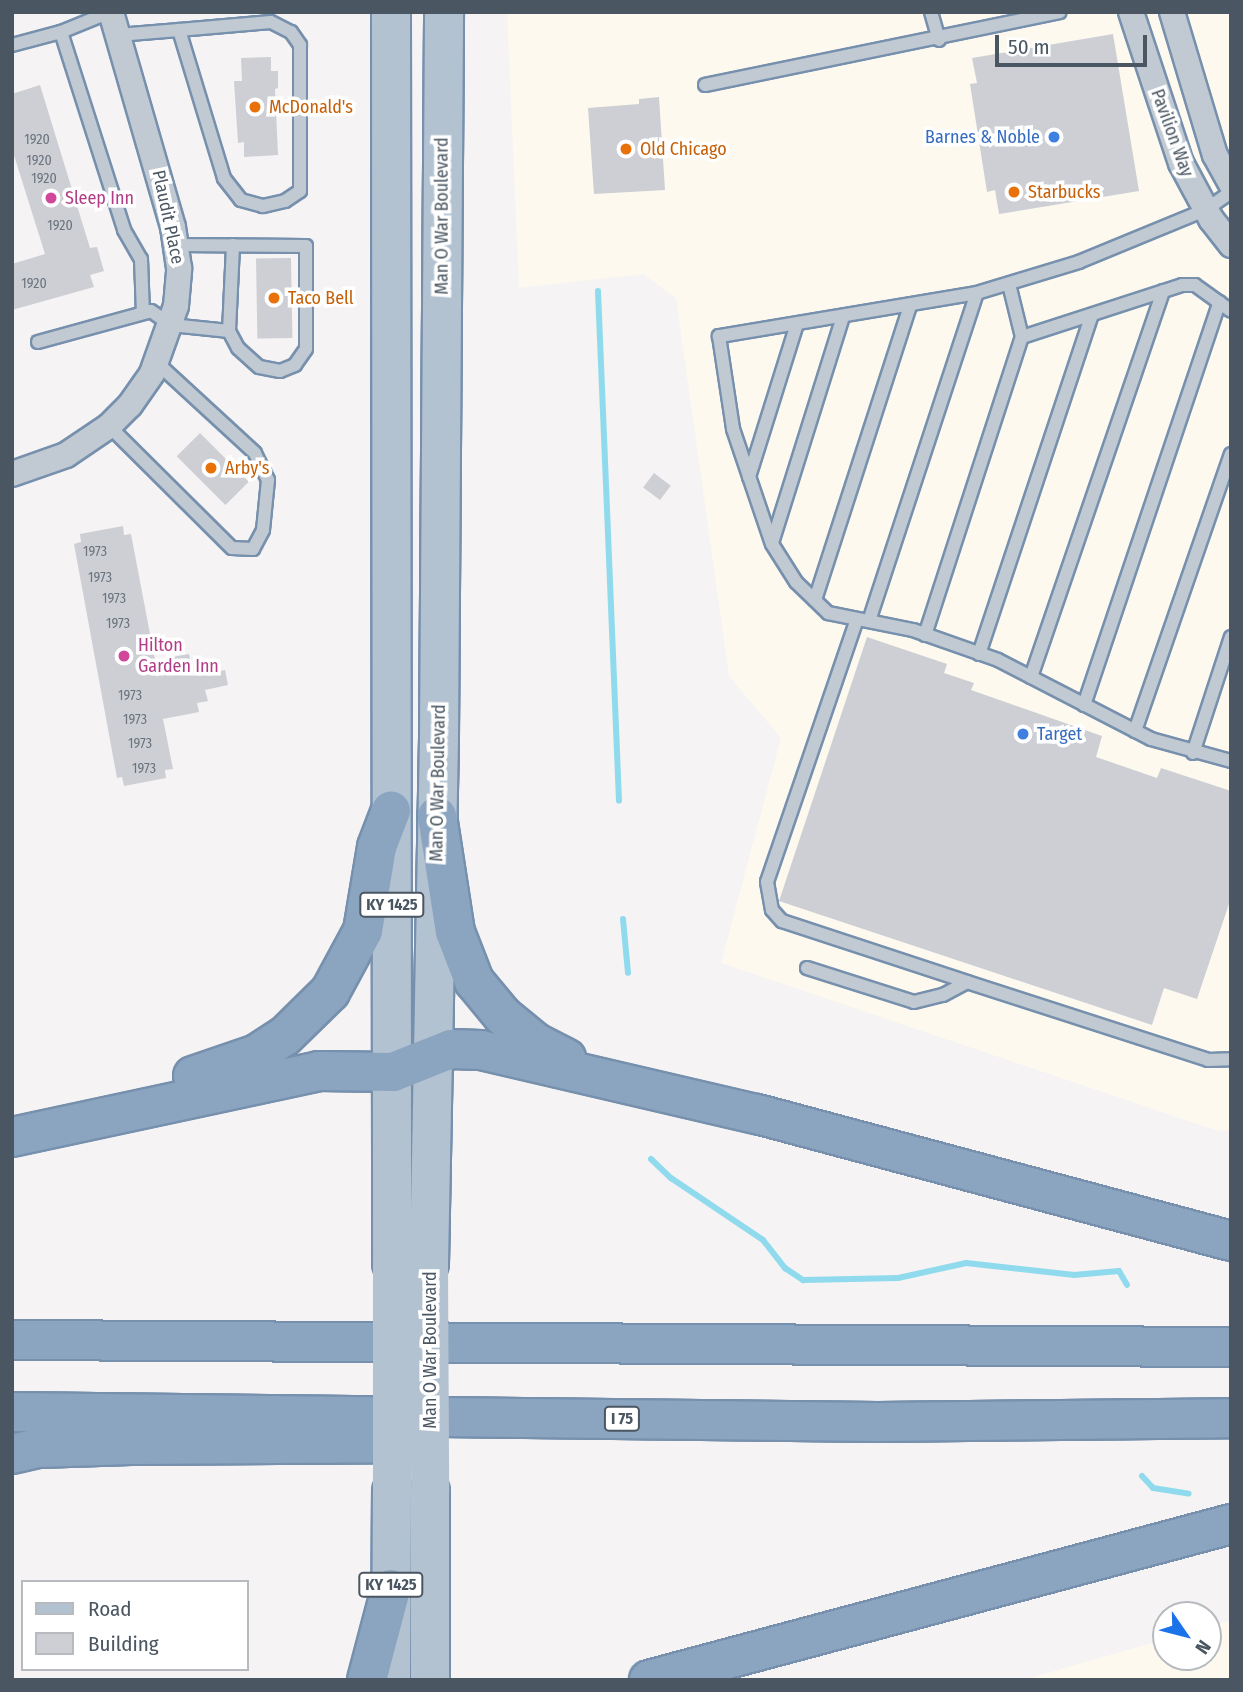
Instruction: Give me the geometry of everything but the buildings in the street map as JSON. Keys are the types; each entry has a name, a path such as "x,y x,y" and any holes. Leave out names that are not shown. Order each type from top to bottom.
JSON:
{"highway":[{"path":"12,1129 222,1068 257,1054 293,1030 330,992 363,931 377,847 391,811"},
{"path":"437,816 455,932 474,981 488,1000 536,1043 643,1087"},
{"path":"12,1137 319,1071 393,1072 452,1049 481,1050 643,1087 1231,1241"},
{"path":"12,1340 1231,1347"},
{"name":"I 75","path":"12,1412 878,1422 1231,1418"},
{"path":"12,1454 39,1448 131,1445 589,1441 878,1422"},
{"path":"649,1680 1231,1524"},
{"path":"367,1680 391,1589"}],"main road":[{"name":"KY 1425","path":"391,12 391,1680"},
{"name":"Man O War Boulevard","path":"430,1680 429,1264 439,737 444,12"}],"street":[{"name":"Pavilion Way","path":"1131,12 1181,163 1205,210 1231,245"},
{"name":"Pavilion Way","path":"1172,12 1215,155 1231,184"},
{"name":"Plaudit Place","path":"12,474 66,455 109,426 130,405 157,363 171,325 179,268 176,245 113,20"}],"lane":[{"path":"931,12 939,40"},
{"path":"705,85 939,40 1060,12"},
{"path":"12,45 113,20 179,30 271,22 291,32 300,45 300,191 285,201 263,206 241,200 224,178 179,30"},
{"path":"61,32 124,230 141,259 143,313"},
{"path":"1231,192 1205,210 1079,262 1009,284 909,306 719,336 733,429 772,544 796,582 828,613 925,635 979,654 1031,677 1135,732 1193,753 1231,761"},
{"path":"176,245 233,245 306,246 306,349 295,365 279,371 259,368 238,348 229,331 233,245"},
{"path":"925,635 1022,337 1009,284"},
{"path":"1022,337 1163,291 1195,285 1225,307 1084,705"},
{"path":"1031,677 1163,291"},
{"path":"977,293 863,620 767,882 772,910 782,921 967,982 1208,1060 1231,1059"},
{"path":"815,600 909,306"},
{"path":"38,342 151,311 171,325 229,331"},
{"path":"979,654 1092,315"},
{"path":"772,544 843,317"},
{"path":"749,477 797,324"},
{"path":"109,426 232,548 253,549 263,530 268,480 256,453 157,363"},
{"path":"1135,732 1231,454"},
{"path":"1193,753 1231,637"},
{"path":"807,968 914,1002 943,995 967,982"}],"shaded area":[{"path":"507,12 1231,12 1231,1131 1215,1130 721,963 781,738 729,676 676,298 643,274 519,288"},
{"path":"1231,1621 1231,1680 1023,1680 1152,1643 1152,1671 1222,1671 1222,1623"}],"waterway":[{"path":"598,291 619,801"},
{"path":"623,919 628,973"},
{"path":"651,1159 671,1178 763,1240 785,1268 803,1280 898,1278 966,1263 1074,1275 1119,1271 1127,1285"},
{"path":"1142,1476 1153,1488 1189,1494"}],"place":[{"name":"McDonald's","path":"255,107"},
{"name":"Barnes & Noble","path":"1054,137"},
{"name":"Old Chicago","path":"626,149"},
{"name":"Starbucks","path":"1014,192"},
{"name":"Sleep Inn","path":"51,198"},
{"name":"Taco Bell","path":"274,298"},
{"name":"Arby's","path":"211,468"},
{"name":"Hilton Garden Inn","path":"124,656"},
{"name":"Target","path":"1023,734"}]}
